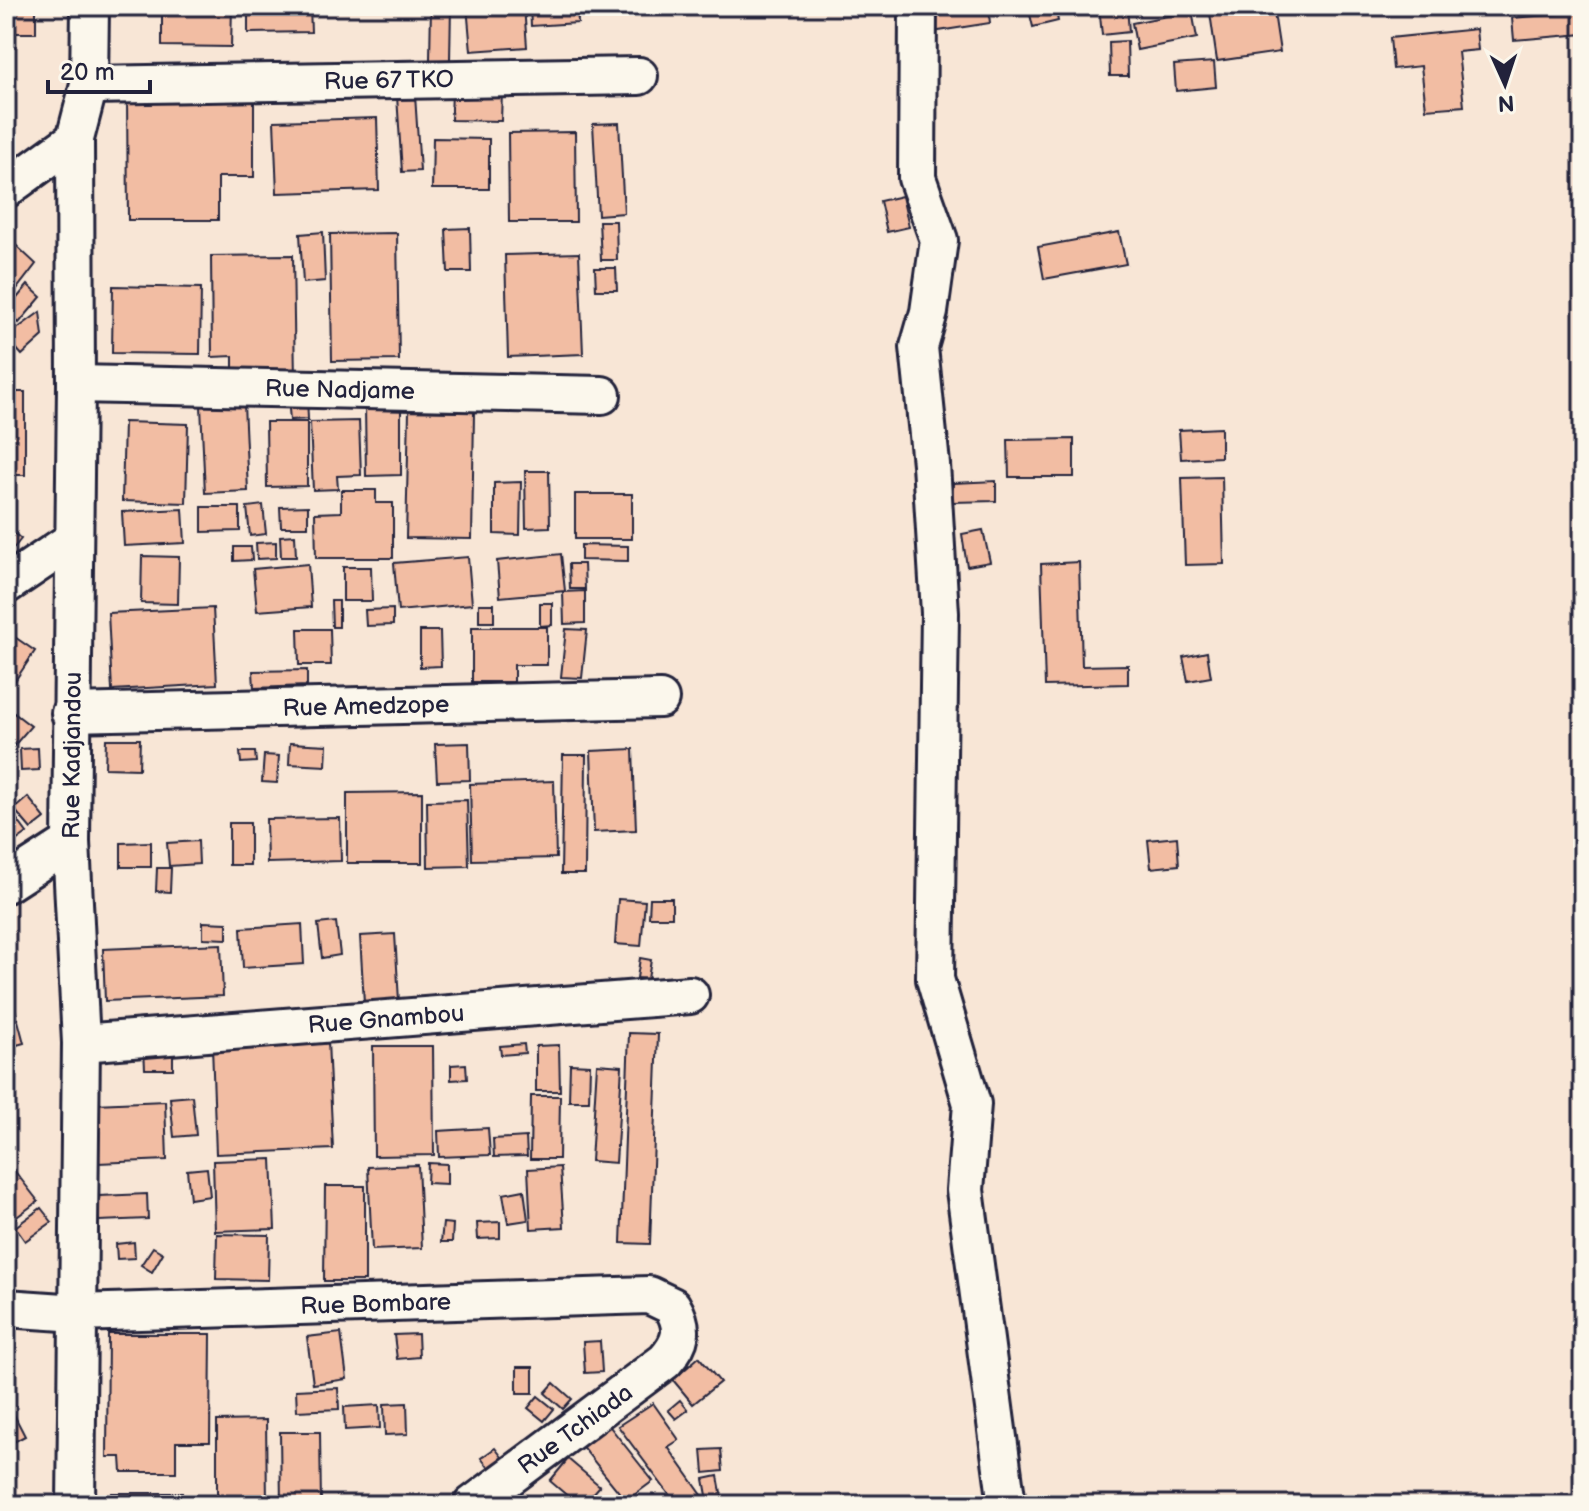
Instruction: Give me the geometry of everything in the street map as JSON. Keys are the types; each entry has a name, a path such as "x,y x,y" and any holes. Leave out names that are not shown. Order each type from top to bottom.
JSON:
{"street":[{"name":"Rue Kadjandou","path":"76,1505 81,1043 71,842 70,713 76,384 75,139 89,85 90,6"},
{"path":"918,6 917,178 939,240 929,312 919,347 931,464 940,613 935,979 972,1104 965,1190 1007,1505"},
{"name":"Rue 67 TKO","path":"89,85 639,76"},
{"path":"6,189 75,139"},
{"name":"Rue Nadjame","path":"76,384 602,395"},
{"path":"6,585 74,539"},
{"name":"Rue Amedzope","path":"70,713 660,699"},
{"path":"6,884 71,842"},
{"name":"Rue Gnambou","path":"81,1043 690,995"},
{"name":"Rue Bombare","path":"6,1308 78,1313 649,1295 672,1306 681,1328 675,1350"},
{"name":"Rue Tchiada","path":"472,1505 654,1371 675,1350"}],"building":[{"path":"6,6 36,6 36,33 6,33"},
{"path":"162,6 232,6 231,47 162,46"},
{"path":"248,6 310,6 311,32 248,33"},
{"path":"431,6 451,6 450,60 430,60"},
{"path":"467,6 524,6 527,47 471,51"},
{"path":"530,6 577,6 578,23 531,26"},
{"path":"928,6 988,6 990,23 932,32"},
{"path":"1028,6 1055,6 1058,21 1033,27"},
{"path":"1099,6 1127,6 1129,32 1102,35"},
{"path":"1209,6 1273,6 1280,52 1217,61"},
{"path":"1192,11 1197,38 1137,50 1132,23"},
{"path":"1583,12 1583,34 1514,40 1512,18"},
{"path":"1476,29 1478,50 1458,52 1464,106 1426,109 1421,66 1393,69 1390,38"},
{"path":"1127,41 1128,76 1110,76 1109,42"},
{"path":"1214,62 1216,87 1176,91 1174,65"},
{"path":"452,90 502,91 501,121 451,120"},
{"path":"415,95 420,171 402,172 397,96"},
{"path":"254,97 254,177 218,177 218,220 128,220 127,98"},
{"path":"377,118 379,190 277,193 274,121"},
{"path":"619,123 624,213 598,215 593,124"},
{"path":"575,132 576,222 509,222 508,133"},
{"path":"433,138 489,139 489,189 432,189"},
{"path":"902,196 909,227 887,232 880,201"},
{"path":"599,221 616,221 617,260 601,260"},
{"path":"470,228 471,272 448,272 446,229"},
{"path":"323,232 325,281 303,283 300,234"},
{"path":"1119,232 1126,264 1044,279 1038,247"},
{"path":"397,233 399,360 332,361 330,234"},
{"path":"6,236 36,264 6,303"},
{"path":"579,253 583,354 508,357 505,255"},
{"path":"293,255 295,381 233,382 233,356 212,357 211,256"},
{"path":"595,268 616,268 617,290 596,290"},
{"path":"28,285 41,297 19,323 6,311"},
{"path":"113,286 201,288 200,354 112,353"},
{"path":"40,312 43,336 22,355 6,337"},
{"path":"6,392 25,392 25,475 6,475"},
{"path":"307,397 308,419 290,420 288,398"},
{"path":"244,404 248,491 205,493 201,406"},
{"path":"365,405 401,405 401,475 366,476"},
{"path":"409,411 474,412 472,539 406,538"},
{"path":"359,421 361,475 337,476 338,489 313,490 310,422"},
{"path":"124,422 188,424 186,503 122,501"},
{"path":"266,422 307,422 307,486 267,487"},
{"path":"1221,428 1221,457 1181,459 1179,430"},
{"path":"1074,439 1074,477 1009,477 1008,440"},
{"path":"525,471 549,471 550,527 526,528"},
{"path":"1222,477 1224,564 1185,565 1182,478"},
{"path":"996,481 996,501 952,502 953,483"},
{"path":"521,482 520,535 494,534 494,483"},
{"path":"341,490 376,490 376,503 393,503 393,558 316,558 315,513 341,512"},
{"path":"575,494 632,494 632,539 575,539"},
{"path":"263,505 266,534 250,536 247,507"},
{"path":"308,506 308,527 281,527 280,507"},
{"path":"202,507 240,507 240,531 202,532"},
{"path":"183,509 185,543 124,546 122,512"},
{"path":"9,529 21,539 9,554 6,533"},
{"path":"983,530 990,562 967,566 962,534"},
{"path":"295,535 296,557 281,557 280,536"},
{"path":"276,542 276,558 257,559 256,543"},
{"path":"581,545 628,546 628,561 581,560"},
{"path":"234,547 251,547 252,560 234,561"},
{"path":"561,554 565,591 500,597 497,561"},
{"path":"142,556 179,557 178,604 141,603"},
{"path":"468,557 472,604 398,611 394,563"},
{"path":"1079,562 1082,666 1128,665 1128,684 1045,686 1041,564"},
{"path":"308,564 311,607 257,611 253,569"},
{"path":"569,564 584,564 585,589 570,589"},
{"path":"343,567 371,567 372,601 343,601"},
{"path":"585,591 585,623 564,624 563,592"},
{"path":"331,601 339,601 339,627 332,627"},
{"path":"540,603 552,603 552,625 540,626"},
{"path":"479,604 494,604 494,622 479,622"},
{"path":"213,608 217,684 112,690 108,613"},
{"path":"393,609 393,625 366,626 365,610"},
{"path":"472,627 547,627 547,665 514,665 514,682 472,682"},
{"path":"298,629 330,629 331,665 299,665"},
{"path":"566,629 587,630 582,678 561,677"},
{"path":"6,631 35,651 6,694"},
{"path":"420,631 440,631 441,666 420,667"},
{"path":"1207,652 1211,677 1188,681 1183,657"},
{"path":"307,670 307,686 254,688 253,671"},
{"path":"14,713 31,726 6,755 6,723"},
{"path":"106,739 140,739 139,769 105,768"},
{"path":"290,743 327,745 326,766 289,764"},
{"path":"469,743 470,780 437,781 435,744"},
{"path":"38,748 39,770 21,771 20,749"},
{"path":"633,749 636,830 594,832 591,751"},
{"path":"240,752 255,752 256,762 241,763"},
{"path":"264,755 279,756 277,783 262,782"},
{"path":"563,755 586,755 585,874 561,874"},
{"path":"554,781 556,858 472,860 470,784"},
{"path":"422,792 422,863 347,863 347,793"},
{"path":"28,797 45,818 31,829 14,809"},
{"path":"467,800 469,866 428,867 427,801"},
{"path":"8,807 27,833 13,843 6,834"},
{"path":"340,818 341,861 267,863 266,819"},
{"path":"229,823 250,823 250,865 229,865"},
{"path":"1177,837 1179,865 1151,868 1148,840"},
{"path":"198,841 199,864 169,866 167,843"},
{"path":"151,842 151,867 121,867 121,843"},
{"path":"157,868 171,868 170,892 156,891"},
{"path":"650,898 672,898 672,917 649,917"},
{"path":"618,899 645,901 641,946 615,944"},
{"path":"203,922 227,923 227,939 203,938"},
{"path":"336,922 340,955 322,958 318,924"},
{"path":"302,924 304,964 243,968 241,928"},
{"path":"395,934 399,1001 364,1003 360,936"},
{"path":"221,944 223,996 105,1001 103,949"},
{"path":"640,958 651,960 648,979 637,978"},
{"path":"6,975 24,1043 6,1048"},
{"path":"629,1033 658,1034 650,1244 621,1243"},
{"path":"328,1041 333,1149 216,1154 212,1046"},
{"path":"524,1044 525,1053 501,1055 500,1046"},
{"path":"559,1045 560,1091 536,1091 536,1046"},
{"path":"373,1046 433,1046 434,1155 374,1156"},
{"path":"144,1048 173,1048 173,1069 145,1069"},
{"path":"466,1064 467,1079 451,1080 451,1065"},
{"path":"570,1064 590,1065 589,1101 569,1101"},
{"path":"597,1064 622,1066 616,1163 591,1161"},
{"path":"192,1096 196,1135 174,1137 170,1098"},
{"path":"531,1096 560,1096 559,1159 530,1159"},
{"path":"165,1101 167,1160 98,1163 95,1104"},
{"path":"488,1128 490,1155 439,1157 438,1131"},
{"path":"526,1137 527,1156 494,1157 493,1139"},
{"path":"272,1159 275,1229 215,1231 213,1161"},
{"path":"6,1160 38,1201 6,1225"},
{"path":"428,1163 447,1164 447,1184 427,1183"},
{"path":"418,1165 422,1248 372,1250 368,1167"},
{"path":"560,1167 564,1227 531,1229 528,1169"},
{"path":"207,1168 210,1196 190,1199 187,1170"},
{"path":"325,1186 365,1186 365,1281 324,1281"},
{"path":"524,1190 528,1220 508,1223 503,1194"},
{"path":"147,1194 148,1219 99,1221 99,1196"},
{"path":"41,1208 52,1222 25,1241 15,1227"},
{"path":"500,1222 500,1238 478,1239 477,1223"},
{"path":"443,1223 453,1224 452,1242 441,1242"},
{"path":"217,1234 269,1235 268,1280 216,1279"},
{"path":"134,1242 135,1258 117,1259 116,1244"},
{"path":"153,1247 163,1253 152,1272 141,1265"},
{"path":"341,1333 347,1379 313,1384 307,1337"},
{"path":"108,1334 211,1334 210,1442 176,1442 176,1472 122,1472 121,1457 107,1457"},
{"path":"418,1334 419,1357 397,1359 394,1335"},
{"path":"600,1341 602,1372 585,1373 583,1342"},
{"path":"699,1357 720,1382 693,1404 673,1380"},
{"path":"517,1367 533,1367 533,1393 517,1393"},
{"path":"554,1383 572,1399 563,1409 545,1393"},
{"path":"338,1388 339,1409 297,1411 296,1390"},
{"path":"538,1396 554,1409 544,1421 528,1408"},
{"path":"6,1399 25,1436 6,1446"},
{"path":"680,1400 688,1410 676,1419 668,1410"},
{"path":"407,1403 408,1434 385,1435 384,1404"},
{"path":"653,1403 679,1440 668,1447 709,1505 677,1505 618,1426"},
{"path":"379,1405 380,1428 345,1430 344,1407"},
{"path":"266,1420 267,1505 217,1505 217,1421"},
{"path":"607,1423 653,1481 626,1501 580,1444"},
{"path":"280,1432 320,1432 321,1505 281,1505"},
{"path":"495,1448 502,1457 488,1467 481,1458"},
{"path":"721,1449 723,1471 704,1473 702,1450"},
{"path":"568,1459 600,1486 583,1505 578,1505 550,1481"},
{"path":"718,1476 722,1498 708,1501 704,1479"},
{"path":"112,1493 182,1493 182,1505 112,1505"}]}
